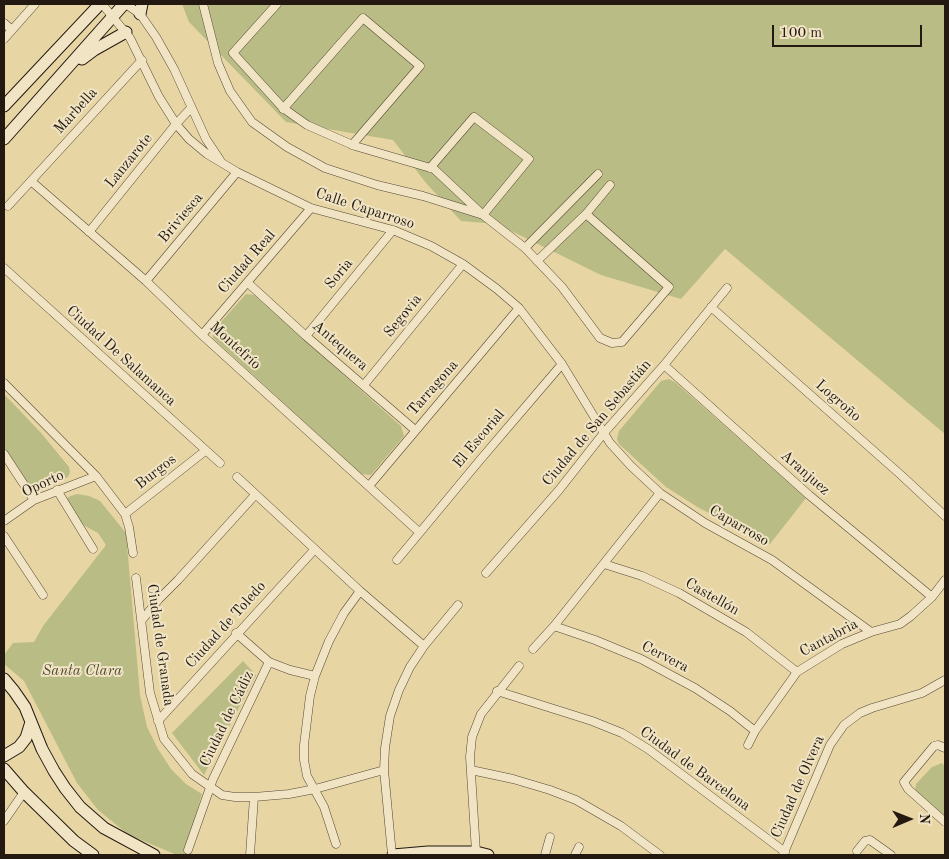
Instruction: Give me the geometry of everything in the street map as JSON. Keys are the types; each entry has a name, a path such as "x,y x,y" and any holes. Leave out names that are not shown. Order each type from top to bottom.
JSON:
{"main road":[{"path":"4,106 101,4"},
{"path":"4,138 125,4"},
{"path":"59,77 124,30"},
{"path":"4,679 20,699 54,771 80,807 104,828 154,855"},
{"path":"4,756 19,747 26,738 31,722"},
{"path":"4,769 24,792 74,841 93,855"},
{"path":"393,855 424,852 476,852 488,855"}],"street":[{"path":"4,39 35,4"},
{"name":"Calle Caparroso","path":"101,4 124,30 142,60 158,97 176,124 189,139 237,172 312,208 393,230 431,246 463,264 519,308 562,364 603,434"},
{"name":"Calle Caparroso","path":"125,4 141,9 174,69 206,139 221,161"},
{"path":"203,4 218,63 230,91 252,122 287,148 325,168 483,215"},
{"path":"277,4 233,53 284,109 307,125 352,144 434,169 448,180 483,215 525,248 562,287 600,338 612,343 622,342 669,287 586,214"},
{"path":"284,109 363,18 420,66 352,144"},
{"path":"4,23 12,30"},
{"name":"Marbella","path":"8,206 142,60"},
{"name":"Lanzarote","path":"89,232 191,108"},
{"path":"430,168 474,117 529,159 483,215"},
{"name":"Briviesca","path":"146,281 237,172"},
{"path":"525,248 598,174"},
{"name":"Montefrío","path":"31,181 146,281 202,335 418,532"},
{"path":"537,261 586,214 610,185"},
{"name":"Ciudad Real","path":"202,335 312,208"},
{"name":"Soria","path":"306,336 393,230"},
{"name":"Segovia","path":"364,385 463,264"},
{"name":"Ciudad De Salamanca","path":"4,268 220,463"},
{"name":"Antequera","path":"248,282 306,336 415,430"},
{"name":"Ciudad de San Sebastián","path":"486,573 559,490 603,434 664,365 727,288"},
{"name":"Tarragona","path":"369,486 519,308"},
{"name":"Logroño","path":"711,308 894,468 945,516"},
{"name":"El Escorial","path":"397,560 418,532 562,364"},
{"name":"Aranjuez","path":"664,365 809,495 932,598"},
{"path":"4,383 96,476 124,514 129,527 133,553"},
{"name":"Caparroso","path":"603,434 631,466 660,493 705,522 772,560 871,632"},
{"name":"Burgos","path":"124,514 205,451"},
{"path":"4,454 34,500"},
{"name":"Oporto","path":"4,521 34,500 96,476"},
{"path":"237,477 360,591 424,646"},
{"path":"56,490 93,549"},
{"path":"533,649 554,626 660,493"},
{"path":"142,620 255,495"},
{"path":"4,536 43,594"},
{"name":"Ciudad de Toledo","path":"158,722 236,633 315,549"},
{"name":"Castellón","path":"604,564 642,576 679,593 746,632 797,672"},
{"name":"Ciudad de Granada","path":"136,578 150,693 158,722 164,739 176,756 192,774 210,788 222,794 235,797 289,794 315,789 384,770"},
{"name":"Cantabria","path":"748,745 755,730 797,672 824,654 871,632 900,624 932,598 945,580"},
{"path":"336,844 324,807 307,776 304,760 310,696 315,676 329,641 344,613 360,591"},
{"path":"393,855 384,770 390,716 399,690 410,668 424,646 458,604"},
{"name":"Cervera","path":"554,626 595,640 648,662 695,688 755,730"},
{"name":"Ciudad de Cádiz","path":"236,633 269,662 290,670 315,676"},
{"name":"Ciudad de Cádiz","path":"188,850 210,788 269,662"},
{"path":"476,852 471,770 471,744 474,729 481,714 497,691 519,666"},
{"name":"Ciudad de Olvera","path":"784,854 830,745 844,725 852,718 872,708 922,693 945,680"},
{"name":"Ciudad de Barcelona","path":"497,691 592,721 622,733 648,748 784,854"},
{"path":"945,748 938,745 934,746 904,782 908,789 945,822"},
{"path":"471,770 513,779 576,800 621,826 660,855"},
{"path":"4,821 24,792"},
{"path":"250,855 254,797"},
{"path":"545,855 550,837"},
{"path":"857,851 865,841 870,840 891,855"}],"green space":[{"path":"182,4 945,4 945,434 725,249 681,299 601,275 497,224 461,221 426,183 393,140 286,122 189,22"},
{"path":"246,294 254,295 401,426 404,436 371,475 361,474 213,338 213,331"},
{"path":"669,379 675,382 806,498 770,544 699,508 666,487 619,444 617,439 619,431 661,381"},
{"path":"4,394 42,434 69,467 68,477 45,486 36,487 25,485 19,478 4,450"},
{"name":"Santa Clara","path":"77,494 89,496 100,501 126,533 140,695 147,727 171,769 186,784 202,794 184,855 177,855 129,835 98,810 77,783 24,681 4,664 4,655 13,643 34,642 43,626 106,545 98,533 80,521 67,502 68,497"},
{"path":"243,661 256,675 204,775 172,733"},
{"path":"942,763 945,766 945,817 915,791 916,784 932,767"}]}
